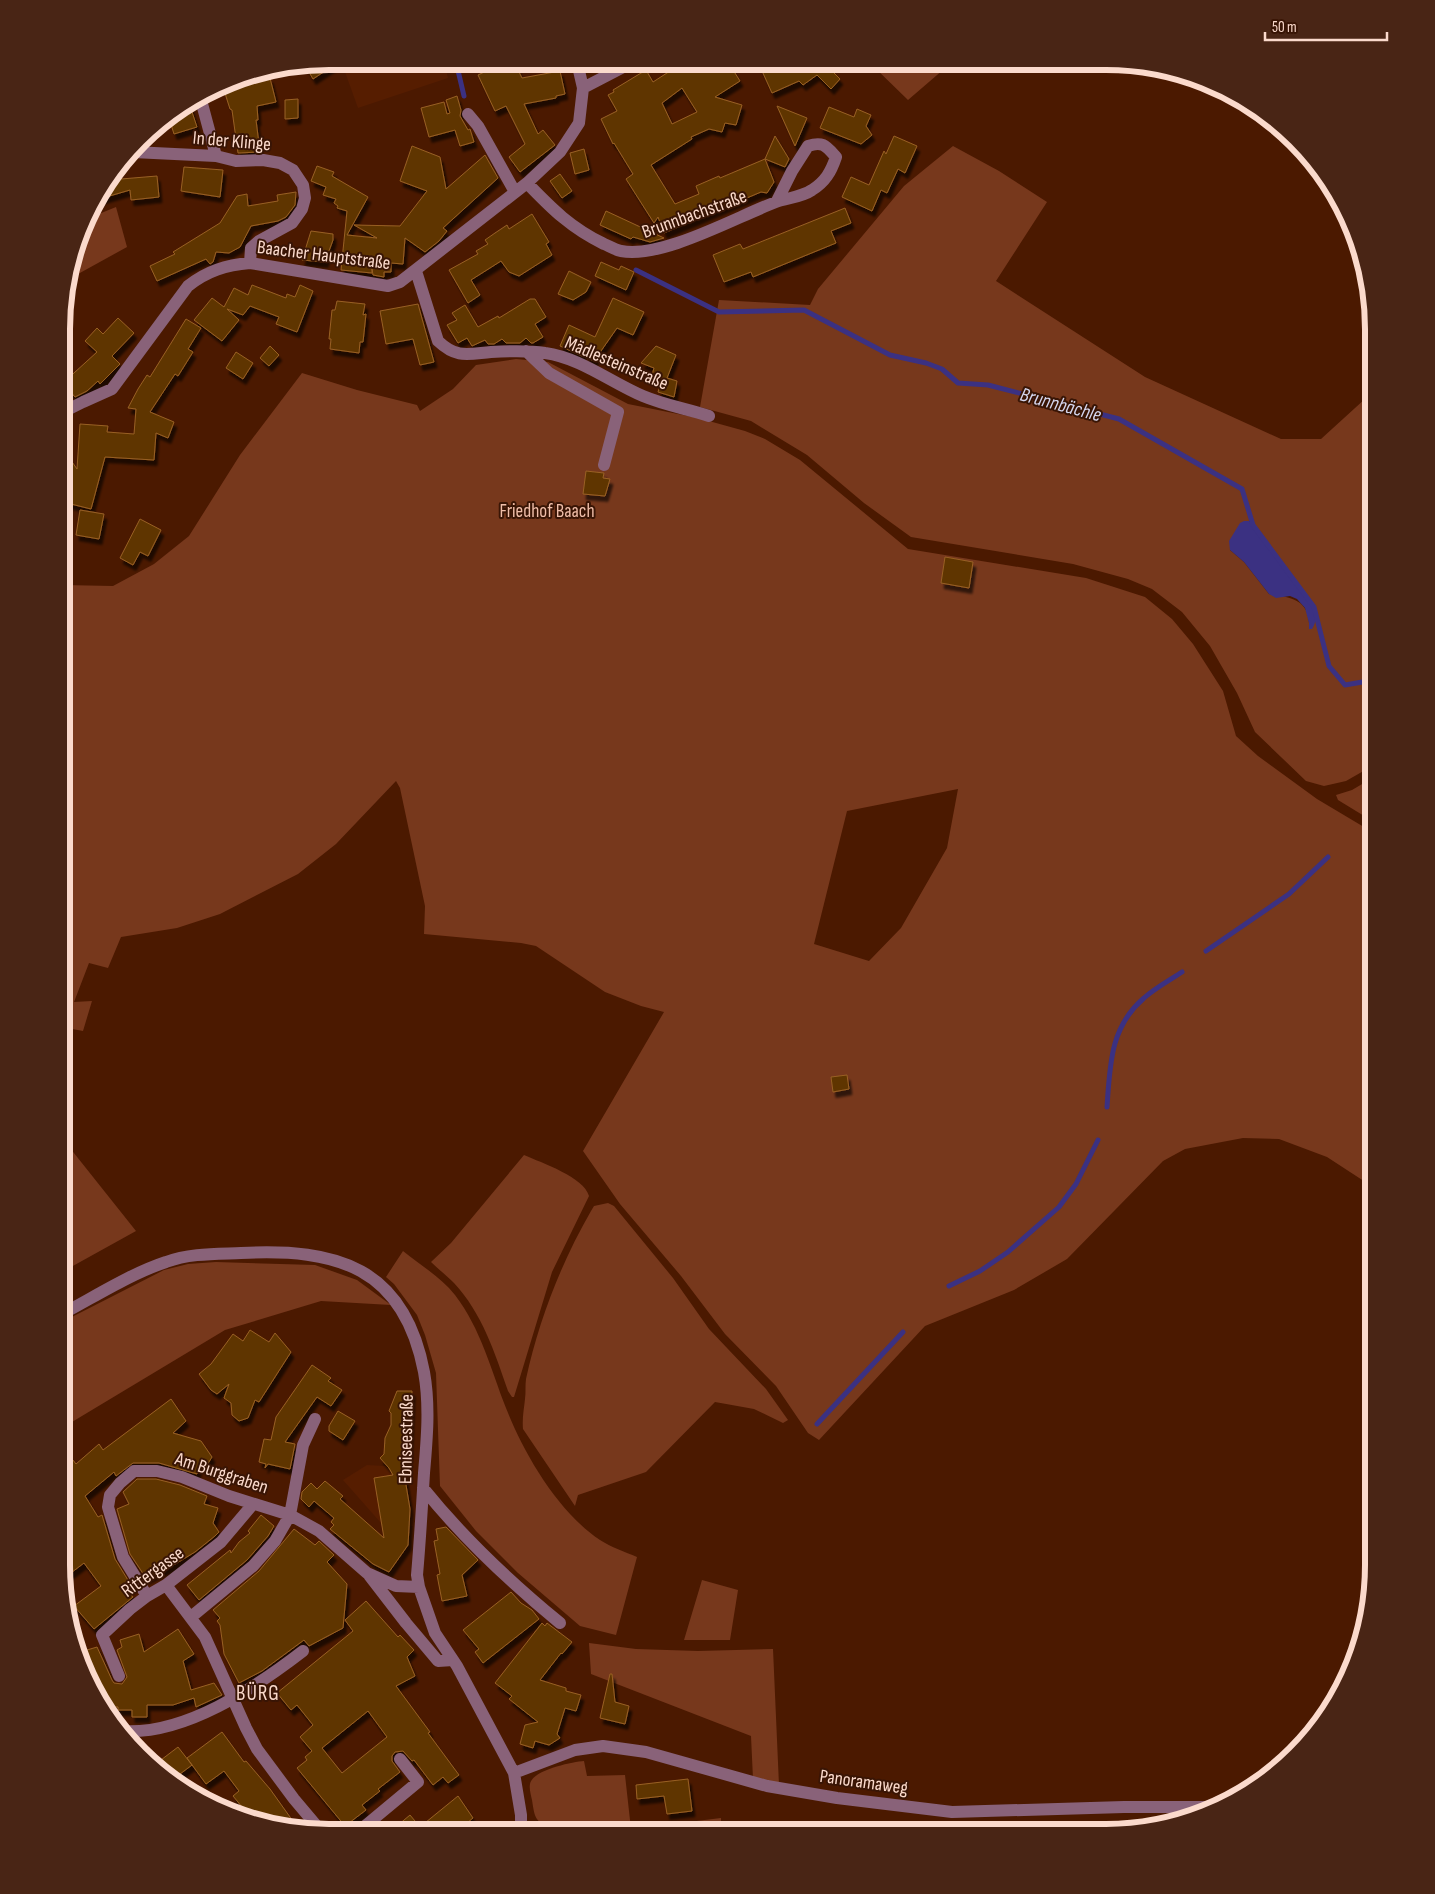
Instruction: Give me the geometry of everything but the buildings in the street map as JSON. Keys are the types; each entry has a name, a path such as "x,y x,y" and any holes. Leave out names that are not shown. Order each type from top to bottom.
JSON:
{"street":[{"name":"Baacher Hauptstraße","path":"70,408 112,389 188,286 200,276 228,265 250,263 388,286 400,282 515,192 560,152 579,123 583,88 579,70"},
{"path":"583,88 618,70"},
{"path":"201,104 216,156"},
{"path":"468,114 478,126 497,157 515,192"},
{"name":"Brunnbachstraße","path":"527,182 557,214 576,228 620,251 640,252 662,249 777,202 810,192 825,180 833,167 836,157 826,146 817,143 808,146 792,171 777,202"},
{"name":"In der Klinge","path":"140,152 216,156 236,161 263,160 280,163 293,170 303,185 305,198 302,209 292,223 259,241 251,248 250,263"},
{"name":"Mädlesteinstraße","path":"416,271 438,342 447,350 458,354 471,355 490,352 526,351 547,353 587,366 644,397 709,416"},
{"path":"526,351 549,373 618,412 604,465"},
{"name":"Ebniseestraße","path":"70,1310 142,1272 168,1261 196,1255 261,1252 303,1253 338,1261 366,1274 387,1290 402,1308 416,1340 424,1372 428,1406 417,1575 418,1587 435,1633 453,1660 514,1773 521,1824"},
{"path":"191,1616 253,1566 276,1541 290,1515 303,1445 315,1419"},
{"name":"Am Burggraben","path":"147,1596 123,1557 108,1507 110,1495 120,1482 134,1471 157,1471 182,1476 253,1504 274,1508 319,1531 367,1572 396,1586 418,1587"},
{"path":"423,1488 449,1520 483,1556 560,1623"},
{"name":"Rittergasse","path":"119,1676 102,1635 130,1608 166,1586 221,1542 253,1504"},
{"path":"367,1572 438,1661 453,1660"},
{"path":"166,1586 191,1616 205,1637 246,1728 258,1748 314,1823"},
{"path":"130,1730 160,1728 192,1718 264,1680 303,1651"},
{"name":"Panoramaweg","path":"514,1773 575,1750 603,1746 646,1752 768,1786 837,1798 952,1812 1124,1806 1198,1807"},
{"path":"367,1824 418,1782 400,1759"}],"shaded area":[{"path":"344,70 446,70 448,78 358,108"},
{"path":"1249,521 1253,525 1314,607 1316,618 1312,629 1309,629 1305,608 1297,599 1290,596 1276,598 1269,594 1244,562 1230,550 1229,541 1240,523"},
{"path":"367,1465 403,1467 413,1526 389,1529 381,1523 343,1480"}],"green space":[{"path":"877,70 943,70 908,100"},
{"path":"953,146 999,171 1047,202 996,281 1145,377 1281,439 1321,439 1365,399 1365,770 1346,781 1324,786 1306,781 1255,732 1237,693 1210,646 1182,612 1152,589 1128,579 1073,564 911,537 864,503 807,455 751,421 700,407 719,300 810,305 818,289 904,186","holes":["1249,521 1314,607 1309,629 1309,619 1303,606 1292,599 1269,594 1244,562 1230,550"]},
{"path":"116,207 127,247 76,275 84,246 97,215"},
{"name":"Friedhof Baach","path":"516,359 548,362 628,404 698,418 745,431 765,439 800,460 908,549 1086,578 1145,597 1172,619 1193,644 1223,691 1236,736 1258,756 1317,799 1365,828 1365,1182 1327,1157 1279,1139 1243,1138 1185,1149 1163,1161 1067,1259 1014,1290 925,1326 819,1440 808,1433 776,1386 725,1334 681,1276 620,1204 583,1151 664,1012 641,1006 605,992 536,946 424,934 425,906 400,788 396,781 336,844 298,874 220,914 177,928 121,937 108,968 89,963 74,1002 92,1001 83,1031 70,1029 70,585 113,586 154,564 189,536 240,455 302,373 357,390 417,405 420,411 453,389 476,365","holes":["958,789 947,848 901,928 869,961 814,944 847,811"]},
{"path":"1365,782 1365,816 1338,800 1336,795 1352,790"},
{"path":"70,1148 136,1231 70,1268"},
{"path":"524,1155 571,1177 586,1189 589,1196 552,1272 514,1397 512,1397 480,1320 454,1283 431,1262 451,1243"},
{"path":"608,1203 614,1206 673,1278 709,1329 766,1389 788,1420 783,1423 754,1409 715,1402 646,1472 578,1495 575,1506 523,1429 526,1382 531,1357 544,1314 570,1251 594,1206"},
{"path":"403,1251 443,1282 464,1308 479,1336 513,1426 544,1481 557,1498 570,1514 600,1540 637,1557 616,1635 580,1626 518,1573 476,1531 440,1486 436,1373 417,1315 394,1284 386,1277"},
{"path":"216,1262 315,1265 357,1280 391,1305 321,1301 225,1330 70,1423 70,1318 164,1270 188,1264"},
{"path":"702,1580 738,1590 730,1640 684,1640"},
{"path":"589,1643 636,1649 698,1651 773,1649 779,1785 753,1779 751,1736 591,1674"},
{"path":"584,1761 587,1776 625,1775 630,1824 542,1824 539,1821 535,1815 530,1788 532,1779 545,1771"},
{"path":"721,1818 721,1824 672,1824"}],"waterway":[{"name":"Brunnbächle","path":"458,70 464,96"},
{"name":"Brunnbächle","path":"636,270 719,312 804,310 890,355 926,363 942,369 958,383 988,385 1119,419 1242,489 1253,525 1314,607 1329,666 1345,685 1365,682"},
{"path":"1206,951 1289,894 1328,857"},
{"path":"1107,1107 1111,1062 1118,1034 1124,1021 1144,998 1182,972"},
{"path":"949,1286 980,1271 1008,1252 1059,1207 1076,1184 1098,1140"},
{"path":"817,1424 903,1332"}],"district":[{"name":"BÜRG","path":"258,1693"}]}
